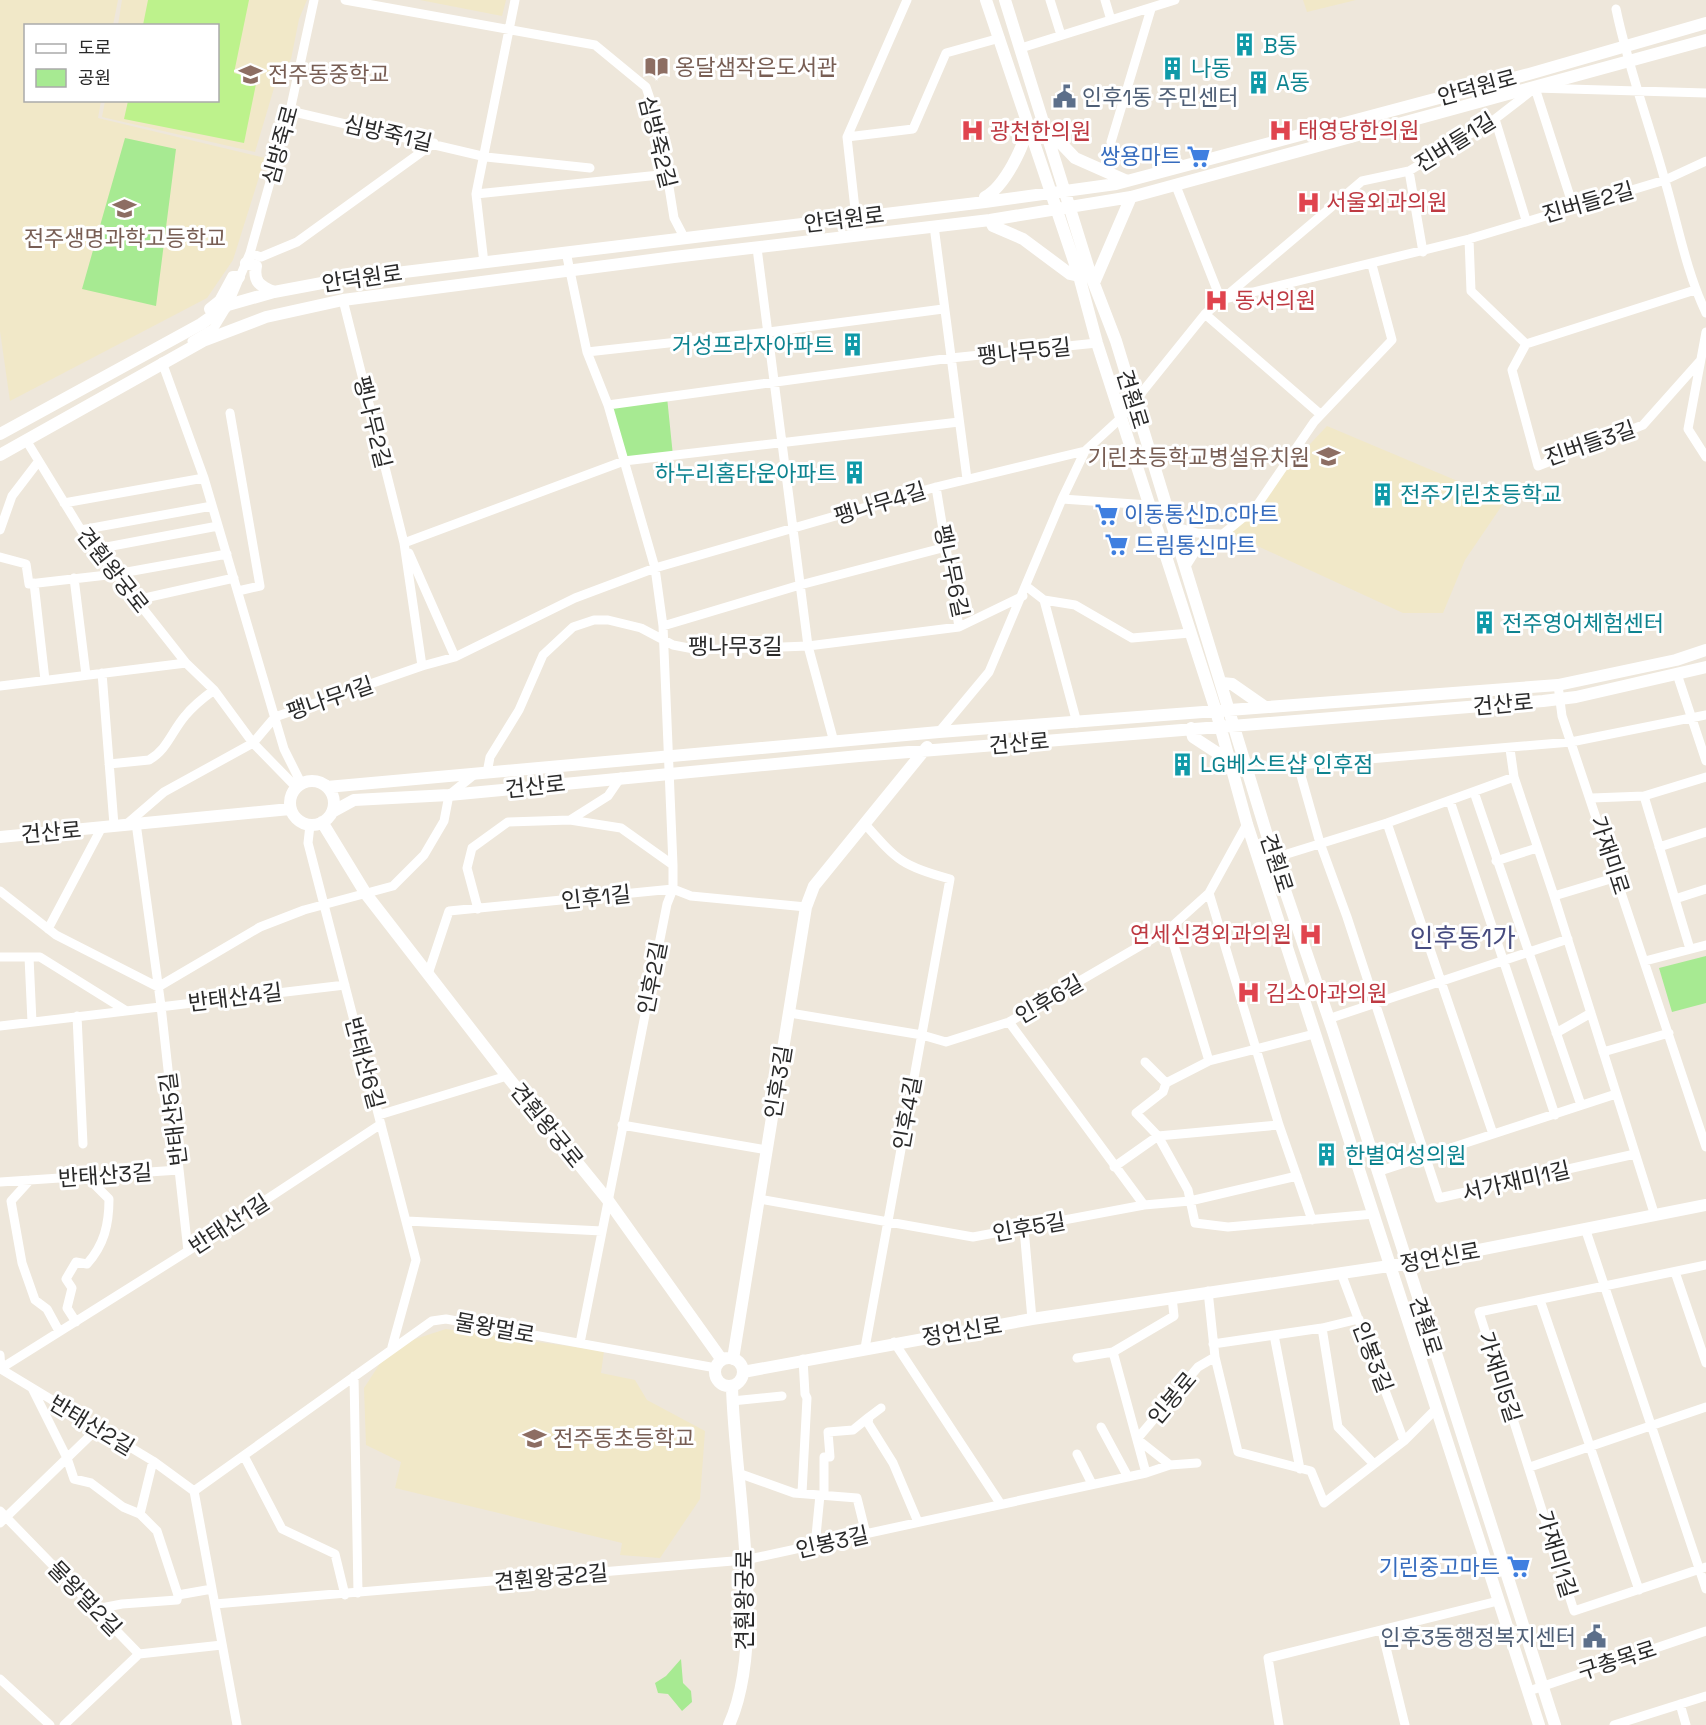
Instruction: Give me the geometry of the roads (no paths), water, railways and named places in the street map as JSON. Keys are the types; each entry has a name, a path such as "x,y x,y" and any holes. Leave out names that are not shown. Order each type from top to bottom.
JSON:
{"street":[{"name":"심방죽로","path":"183,351 190,342 214,328 228,305 248,258 290,111 314,0"},
{"name":"심방죽2길","path":"345,0 510,32 595,45 646,87 659,125 669,174 674,218 685,238"},
{"path":"484,263 476,194 486,157 515,0"},
{"path":"856,218 847,137 907,0"},
{"name":"견훤로","path":"986,0 1052,192 1064,209 1116,341 1274,858 1555,1725"},
{"name":"견훤로","path":"1005,0 1065,191 1064,209 1097,343 1216,711 1247,824 1314,1034 1392,1265 1436,1410 1539,1725"},
{"path":"1050,0 1061,35"},
{"path":"1105,0 1111,20"},
{"path":"1021,48 1151,9 1172,0"},
{"path":"1111,142 1151,9"},
{"path":"1616,9 1623,46 1665,180 1695,290 1706,313"},
{"name":"안덕원로","path":"0,434 201,324 228,305 274,292 338,280 985,202 1127,181 1706,23"},
{"path":"847,137 913,129 946,53 1000,38"},
{"name":"안덕원로","path":"0,455 183,351 266,317 343,300 568,270 990,220 1131,197 1706,40"},
{"path":"1574,209 1535,88 1706,93"},
{"name":"진버들1길","path":"1122,417 1205,314 1362,181 1409,171 1495,119 1535,88"},
{"name":"심방죽1길","path":"290,111 486,157 590,168"},
{"path":"1495,119 1526,220"},
{"path":"985,202 985,196 994,192 1003,180 1024,142 1028,120"},
{"path":"1048,138 1054,136 1075,158 1127,181"},
{"path":"248,258 261,257 297,242 434,143"},
{"name":"진버들2길","path":"1221,300 1423,252 1526,220 1574,209 1665,180 1706,161"},
{"path":"1409,171 1423,252"},
{"path":"476,194 669,174"},
{"path":"1176,186 1221,300"},
{"path":"1094,283 1131,197"},
{"path":"990,220 993,226 1023,239 1070,274 1079,276"},
{"name":"팽나무5길","path":"933,226 967,479"},
{"path":"1468,239 1471,291 1526,344 1695,290"},
{"path":"757,248 808,646 834,742"},
{"name":"팽나무3길","path":"566,252 587,352 608,405 655,568 663,626 667,756"},
{"path":"248,258 256,266 254,275 259,285 274,292"},
{"path":"1173,526 1201,538 1222,534 1256,507 1320,414 1392,340 1372,265"},
{"path":"201,324 200,319 220,301 233,277 240,277"},
{"name":"팽나무2길","path":"343,300 404,543 422,666"},
{"path":"587,352 769,332 943,309"},
{"path":"1205,314 1320,414"},
{"name":"진버들3길","path":"1706,332 1688,429 1706,457"},
{"name":"팽나무5길","path":"775,382 951,358 1097,343"},
{"name":"진버들3길","path":"1526,344 1512,370 1538,466 1643,425 1700,361"},
{"name":"팽나무1길","path":"162,363 204,478 275,717 422,666 455,657"},
{"path":"608,405 775,382"},
{"path":"230,413 260,586 238,591"},
{"path":"939,732 989,672 1062,499 1085,451 1122,417"},
{"path":"404,543 551,491 624,461 959,422"},
{"name":"견훤왕궁로","path":"26,440 81,530 136,600 186,663 214,690 253,743 298,785"},
{"path":"967,479 1085,451"},
{"path":"0,530 12,496 38,462"},
{"path":"64,503 204,478"},
{"name":"팽나무4길","path":"655,568 967,479"},
{"name":"팽나무6길","path":"936,487 959,627 1025,591"},
{"path":"1062,499 1149,505"},
{"path":"81,530 212,506"},
{"path":"96,549 218,526"},
{"path":"1186,566 1201,538"},
{"name":"팽나무2길","path":"404,543 455,657"},
{"path":"663,626 800,585 946,547"},
{"path":"0,557 26,564 29,584 116,574 226,554"},
{"path":"455,657 575,598 655,568"},
{"path":"74,578 86,675"},
{"path":"136,600 234,578"},
{"path":"34,583 45,680"},
{"path":"1025,591 1044,600 1075,605 1132,638 1190,633"},
{"name":"건산로","path":"1044,600 1077,723"},
{"name":"건산로","path":"481,773 519,710 543,655 573,627 594,620 609,620 641,628 663,640"},
{"path":"808,646 959,627"},
{"name":"팽나무3길","path":"663,640 673,645 699,650 808,646"},
{"name":"건산로","path":"298,785 314,781 327,787 939,732 1558,685 1676,660 1706,650"},
{"path":"0,686 186,663"},
{"name":"건산로","path":"316,824 354,800 449,795 668,772 1560,699 1706,667"},
{"path":"102,673 109,764 108,826"},
{"path":"1677,674 1706,761"},
{"path":"1222,683 1231,683 1265,707"},
{"name":"가재미로","path":"1558,685 1571,742 1592,798 1706,1147"},
{"path":"109,764 149,760 155,757 164,750 185,716 214,690"},
{"path":"1655,1216 1568,939 1514,777 1510,749 1571,742 1691,720 1706,715"},
{"path":"132,823 164,792 253,743 275,717"},
{"path":"275,717 298,785 290,798 290,809 298,820 316,824"},
{"path":"1191,729 1193,737 1219,754 1228,754"},
{"name":"인후3길","path":"724,1362 759,1199 807,907 814,886 939,732"},
{"name":"서가재미1길","path":"1510,749 1298,765 1320,843 1347,917 1439,1198 1635,1154"},
{"name":"인후2길","path":"580,1343 667,904 673,889 667,756"},
{"path":"0,891 48,929 158,987 260,927 304,910 393,886 424,855 444,821 449,795 481,773"},
{"path":"570,820 608,796 621,777"},
{"path":"1274,858 1387,823 1514,777"},
{"path":"1592,798 1644,796 1706,777"},
{"path":"327,787 333,799 332,812"},
{"path":"1474,792 1501,877 1581,1105"},
{"path":"1644,796 1690,949"},
{"path":"1450,801 1555,1114"},
{"name":"건산로","path":"0,837 290,809"},
{"path":"478,909 467,868 472,848 508,822 570,820 621,828 673,865"},
{"name":"반태산5길","path":"132,823 158,987 188,1251"},
{"name":"인후4길","path":"864,823 896,859 915,870 950,879 865,1348"},
{"path":"1387,823 1415,900 1492,1134"},
{"name":"견훤왕궁로","path":"316,824 366,894 507,1076 607,1198 724,1362"},
{"name":"반태산6길","path":"316,824 308,843 416,1260 392,1347"},
{"name":"인후6길","path":"790,1013 922,1035 946,1042 1009,1022 1169,928 1209,893 1247,824"},
{"name":"건산로","path":"48,929 108,826"},
{"path":"1659,847 1706,832"},
{"path":"1496,861 1537,848"},
{"path":"1554,896 1617,877"},
{"name":"인후1길","path":"428,974 449,912 673,889 691,896 807,907"},
{"path":"1675,899 1706,889"},
{"path":"1209,893 1279,1125 1312,1220"},
{"path":"1169,928 1209,1061"},
{"path":"1328,1019 1568,939"},
{"path":"1645,961 1706,945"},
{"path":"0,957 40,957 125,1010"},
{"path":"29,957 32,1022"},
{"name":"반태산4길","path":"0,1026 345,985"},
{"path":"1556,1033 1591,1013"},
{"path":"77,1016 83,1144"},
{"path":"1009,1022 1144,1205"},
{"path":"1603,1052 1669,1033"},
{"path":"1314,1034 1209,1061 1166,1083 1163,1092 1136,1113 1158,1136 1188,1190 1195,1223 1228,1227 1374,1214"},
{"path":"1145,1062 1166,1083"},
{"name":"반태산1길","path":"1,1369 188,1251 380,1119 507,1076"},
{"name":"서가재미1길","path":"1377,1172 1616,1094"},
{"path":"622,1125 767,1150"},
{"path":"1114,1167 1158,1136 1279,1125"},
{"name":"반태산3길","path":"0,1182 179,1170"},
{"path":"76,1322 67,1308 72,1288 66,1279 76,1262 87,1264 98,1252 109,1222 109,1199 95,1185 93,1176"},
{"name":"인후5길","path":"759,1199 888,1220 972,1237 1144,1205 1190,1201 1297,1176"},
{"name":"반태산3길","path":"30,1180 11,1201 22,1263 35,1300 47,1309 59,1331"},
{"name":"정언신로","path":"743,1372 894,1342 1032,1319 1406,1263 1706,1205"},
{"path":"407,1221 602,1231"},
{"path":"1585,1228 1680,1512 1703,1568 1706,1589"},
{"path":"1024,1229 1032,1319"},
{"name":"가재미5길","path":"1530,1467 1479,1312 1706,1266"},
{"path":"1675,1272 1706,1363"},
{"name":"인봉3길","path":"1341,1273 1404,1441"},
{"name":"인봉로","path":"1208,1291 1215,1357 1239,1452 1300,1469"},
{"path":"1077,1358 1113,1352 1174,1316 1173,1297"},
{"path":"1540,1300 1639,1590"},
{"name":"물왕멀로","path":"194,1491 392,1347 432,1321 446,1319 580,1343 724,1362"},
{"path":"1213,1344 1322,1328 1359,1319"},
{"name":"인봉3길","path":"1322,1328 1338,1427 1374,1464"},
{"path":"1274,1335 1300,1469 1311,1471 1324,1503 1404,1441 1436,1410"},
{"name":"정언신로","path":"894,1342 1000,1503"},
{"path":"1113,1352 1146,1473"},
{"path":"0,1355 1,1369"},
{"name":"인봉로","path":"1170,1465 1137,1439 1198,1367 1215,1357"},
{"path":"802,1493 807,1398 803,1359"},
{"path":"724,1362 740,1364 743,1372 741,1380 732,1386 718,1381 724,1362"},
{"name":"반태산2길","path":"1,1369 153,1461 194,1491"},
{"path":"354,1376 358,1593"},
{"name":"견훤왕궁로","path":"729,1725 740,1692 744,1664 745,1560 732,1386"},
{"name":"반태산2길","path":"32,1388 67,1458 74,1479 91,1484 123,1507 141,1514 153,1461"},
{"path":"732,1401 782,1396"},
{"path":"1530,1467 1706,1407"},
{"path":"815,1546 822,1495 824,1457 830,1457 828,1432 853,1430 881,1408"},
{"path":"869,1417 868,1423 897,1472 918,1522"},
{"path":"1101,1427 1128,1477"},
{"path":"2,1517 97,1429"},
{"path":"1077,1454 1092,1484"},
{"path":"244,1456 282,1529 335,1554 345,1595"},
{"name":"인봉3길","path":"745,1560 1146,1473 1170,1465 1197,1463"},
{"name":"가재미1길","path":"1530,1467 1575,1611 1703,1568"},
{"path":"738,1473 802,1493 857,1498 866,1534"},
{"path":"194,1491 237,1725"},
{"path":"96,1609 122,1604 177,1600 178,1595 157,1531 141,1514"},
{"name":"물왕멀2길","path":"2,1517 31,1543 139,1654"},
{"name":"견훤왕궁2길","path":"215,1604 745,1560"},
{"path":"178,1595 212,1589"},
{"path":"1279,1725 1268,1658 1498,1601"},
{"name":"구총목로","path":"1528,1691 1706,1630"},
{"path":"1382,1631 1405,1725"},
{"name":"물왕멀2길","path":"64,1725 139,1654 222,1645"},
{"path":"0,1679 50,1725"},
{"path":"1614,1725 1706,1695"},
{"path":"1680,1704 1686,1725"}],"place":[{"name":"B동","path":"1245,45"},
{"name":"옹달샘작은도서관","path":"657,67"},
{"name":"나동","path":"1173,68"},
{"name":"전주동중학교","path":"250,74"},
{"name":"A동","path":"1258,82"},
{"name":"인후1동 주민센터","path":"1064,97"},
{"name":"태영당한의원","path":"1280,130"},
{"name":"광천한의원","path":"972,131"},
{"name":"쌍용마트","path":"1199,156"},
{"name":"서울외과의원","path":"1308,202"},
{"name":"전주생명과학고등학교","path":"125,209"},
{"name":"동서의원","path":"1217,300"},
{"name":"거성프라자아파트","path":"852,345"},
{"name":"기린초등학교병설유치원","path":"1328,457"},
{"name":"하누리홈타운아파트","path":"855,473"},
{"name":"전주기린초등학교","path":"1382,494"},
{"name":"이동통신D.C마트","path":"1106,514"},
{"name":"드림통신마트","path":"1117,545"},
{"name":"전주영어체험센터","path":"1484,623"},
{"name":"LG베스트샵 인후점","path":"1182,764"},
{"name":"연세신경외과의원","path":"1310,934"},
{"name":"김소아과의원","path":"1248,993"},
{"name":"한별여성의원","path":"1327,1155"},
{"name":"전주동초등학교","path":"535,1438"},
{"name":"기린중고마트","path":"1518,1567"},
{"name":"인후3동행정복지센터","path":"1594,1637"}],"district":[{"name":"인후동1가","path":"1463,938"}]}
